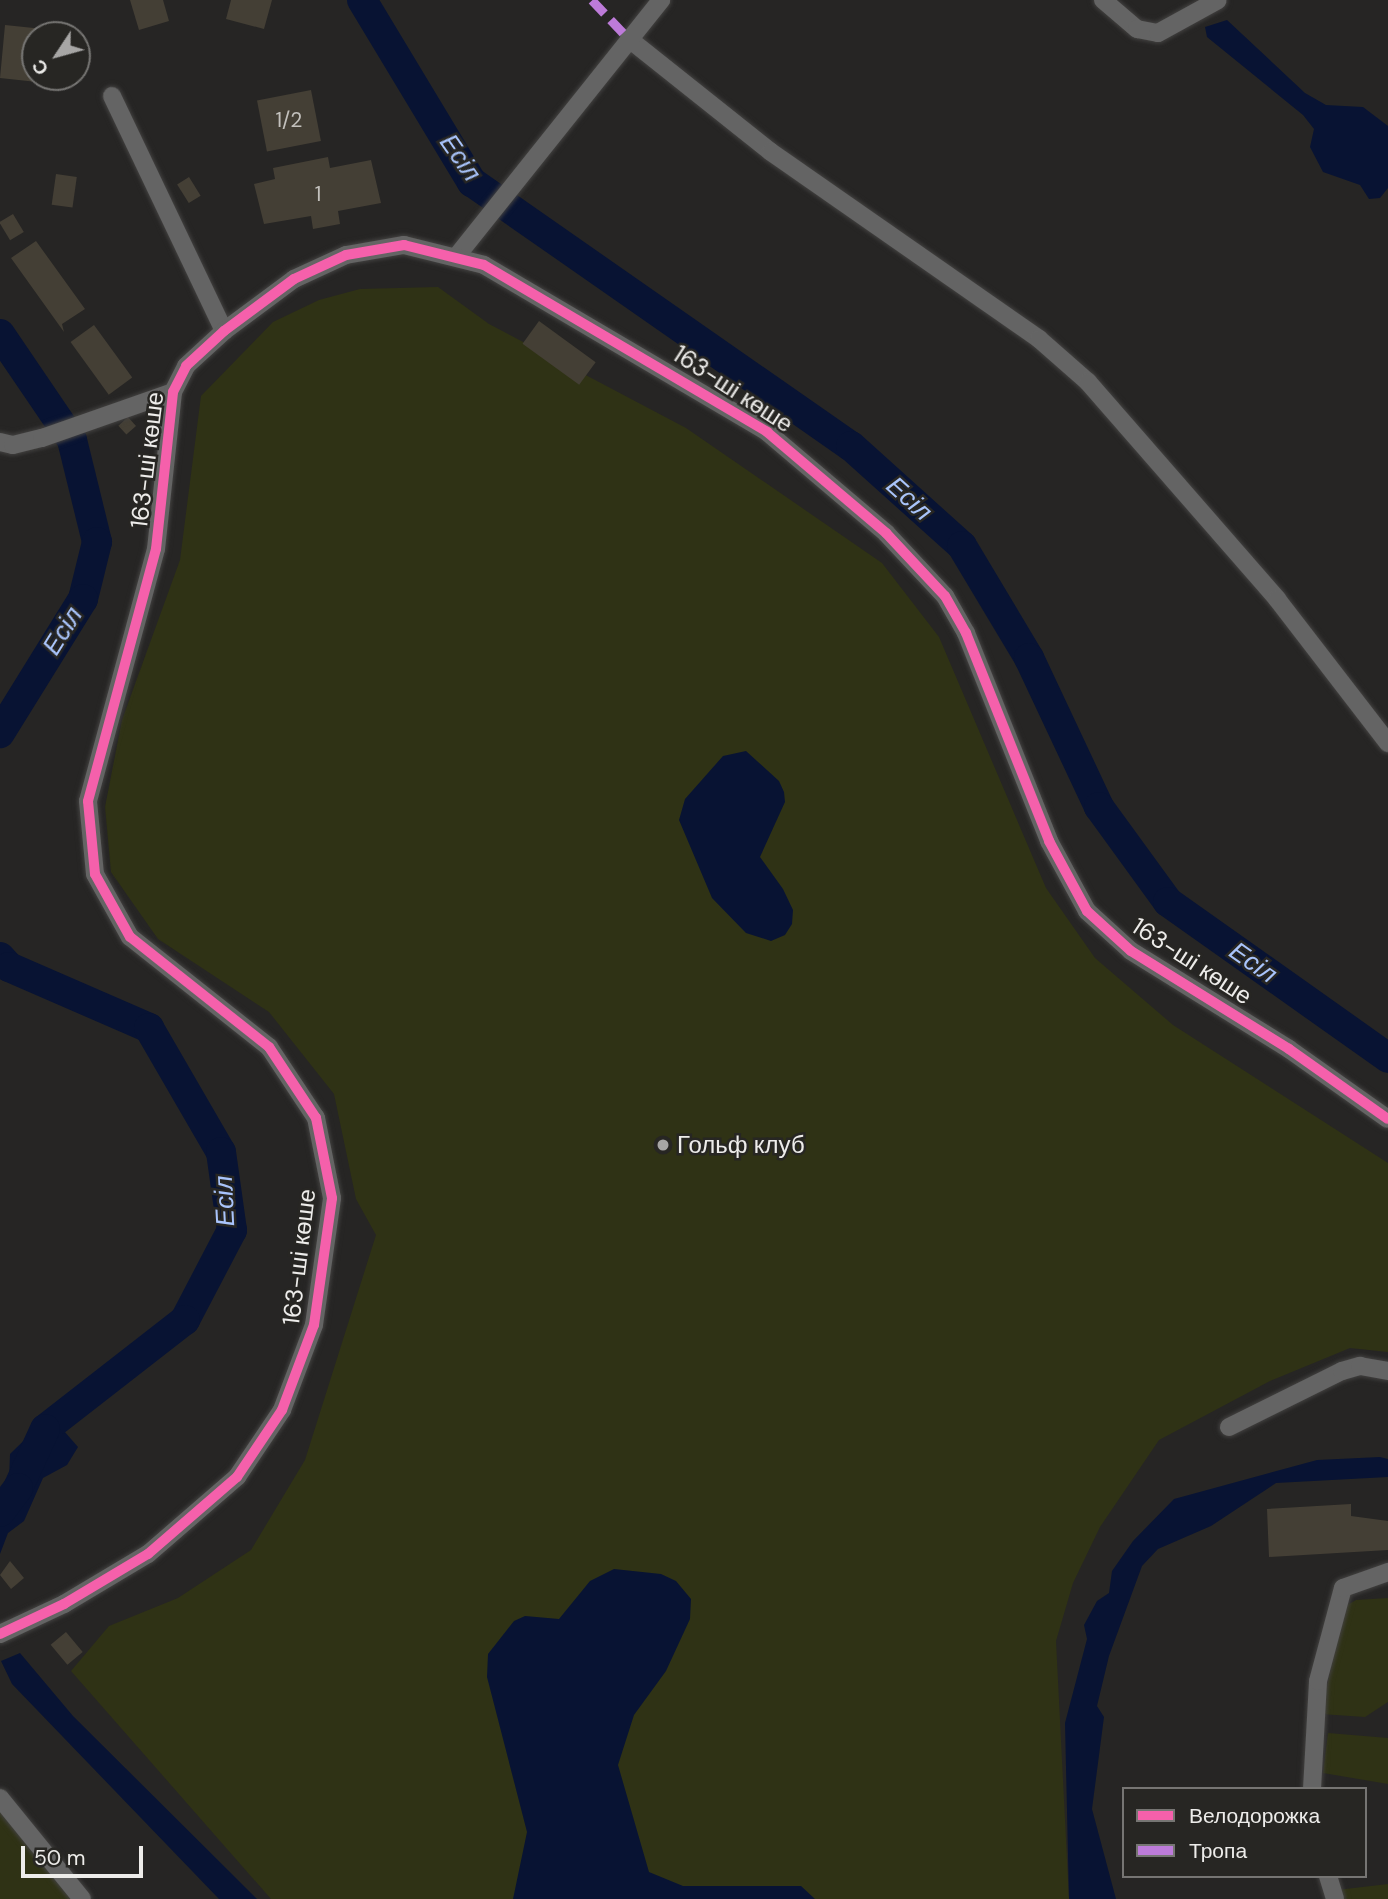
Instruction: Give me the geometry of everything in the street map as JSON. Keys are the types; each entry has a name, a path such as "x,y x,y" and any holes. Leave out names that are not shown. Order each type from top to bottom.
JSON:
{"street":[{"path":"456,257 660,0"},
{"path":"1103,0 1137,29 1158,33 1218,0"},
{"path":"629,39 771,152 1039,339 1087,382 1277,599 1388,743"},
{"path":"112,96 224,331"},
{"name":"163-ші көше","path":"0,1633 64,1604 148,1554 237,1477 263,1446 299,1377 314,1325 332,1198 316,1118 293,1079 269,1047 151,958 109,906 94,874 88,801 156,549 173,392 186,366 224,331 294,279 346,255 404,245 456,257 538,294 767,432 920,564 966,632 1013,761 1087,911 1131,951 1289,1049 1388,1119"},
{"path":"0,442 13,445 42,438 173,392"},
{"path":"1229,1427 1342,1371 1360,1366 1388,1371"},
{"path":"1312,1787 1318,1681 1343,1588 1388,1572"},
{"path":"0,1798 82,1899"},
{"path":"1329,1878 1335,1899"}],"green space":[{"path":"438,287 489,324 686,428 882,563 939,637 1046,888 1095,958 1173,1025 1388,1163 1388,1352 1350,1348 1270,1381 1159,1440 1100,1527 1073,1583 1056,1641 1069,1899 271,1899 71,1671 109,1626 178,1598 251,1550 305,1460 376,1235 356,1199 334,1094 269,1012 158,939 111,872 105,807 122,720 180,560 201,396 273,322 319,300 360,289"},
{"path":"1388,1598 1388,1702 1365,1717 1321,1714 1344,1607 1356,1600"},
{"path":"1328,1733 1388,1738 1388,1784 1323,1773"},
{"path":"0,1798 82,1899 0,1899"},
{"path":"1388,1884 1388,1899 1339,1899 1337,1890"}],"water":[{"path":"1227,20 1305,93 1326,105 1363,107 1388,126 1388,188 1380,198 1369,199 1360,185 1323,172 1310,147 1314,129 1303,115 1207,37 1205,27"},
{"path":"746,751 779,781 784,792 785,802 760,857 783,889 793,910 792,924 785,935 771,941 746,933 712,898 679,820 685,799 723,756"},
{"path":"50,1415 78,1447 67,1465 43,1478 24,1521 8,1533 0,1554 0,1499 9,1480 10,1454"},
{"path":"1380,1457 1388,1459 1388,1477 1276,1483 1211,1526 1158,1549 1142,1566 1109,1656 1097,1706 1104,1717 1092,1809 1116,1899 1069,1899 1065,1723 1087,1639 1084,1625 1097,1601 1109,1593 1112,1571 1133,1541 1174,1499 1317,1460"},
{"path":"614,1569 661,1574 676,1581 691,1599 690,1619 666,1671 634,1715 618,1765 649,1872 683,1886 801,1886 815,1899 513,1899 527,1832 487,1677 488,1654 514,1621 525,1616 559,1619 590,1581"},
{"path":"20,1653 73,1716 257,1899 219,1899 12,1684 1,1661"}],"building":[{"path":"130,0 163,0 169,21 139,30"},
{"path":"231,0 272,0 264,29 226,19"},
{"path":"5,25 21,27 21,80 0,78"},
{"path":"311,90 321,141 267,152 257,100"},
{"path":"328,157 330,168 371,160 381,203 338,211 340,224 313,229 311,216 264,224 254,184 275,179 273,168"},
{"path":"56,174 77,177 72,208 52,205"},
{"path":"189,177 201,196 189,203 177,184"},
{"path":"13,214 24,232 10,240 0,222"},
{"path":"36,241 85,309 62,324 64,332 11,258"},
{"path":"539,321 596,362 579,385 523,344"},
{"path":"94,325 132,378 109,395 71,342"},
{"path":"128,417 136,426 126,435 118,426"},
{"path":"1351,1504 1351,1516 1388,1521 1388,1550 1269,1557 1267,1509"},
{"path":"10,1561 24,1578 11,1589 0,1575"},
{"path":"66,1632 83,1652 67,1665 51,1645"}],"waterway":[{"name":"Есіл","path":"362,0 472,182 851,446 962,546 1029,658 1099,807 1168,902 1388,1058"},
{"name":"Есіл","path":"0,334 72,440 97,542 83,599 0,733"},
{"name":"Есіл","path":"0,957 9,967 149,1028 221,1152 232,1230 185,1320 45,1429 18,1488 0,1512"}],"marked path":[{"path":"592,0 629,39"}],"cycle path":[{"path":"0,1634 64,1604 148,1554 237,1477 282,1410 314,1325 332,1198 316,1118 269,1047 130,937 95,874 88,801 156,549 173,392 186,366 224,331 294,279 346,255 404,245 484,265 767,432 886,533 945,596 966,633 1049,841 1087,911 1131,951 1289,1049 1388,1119"}],"place":[{"name":"Гольф клуб","path":"663,1145"}]}
